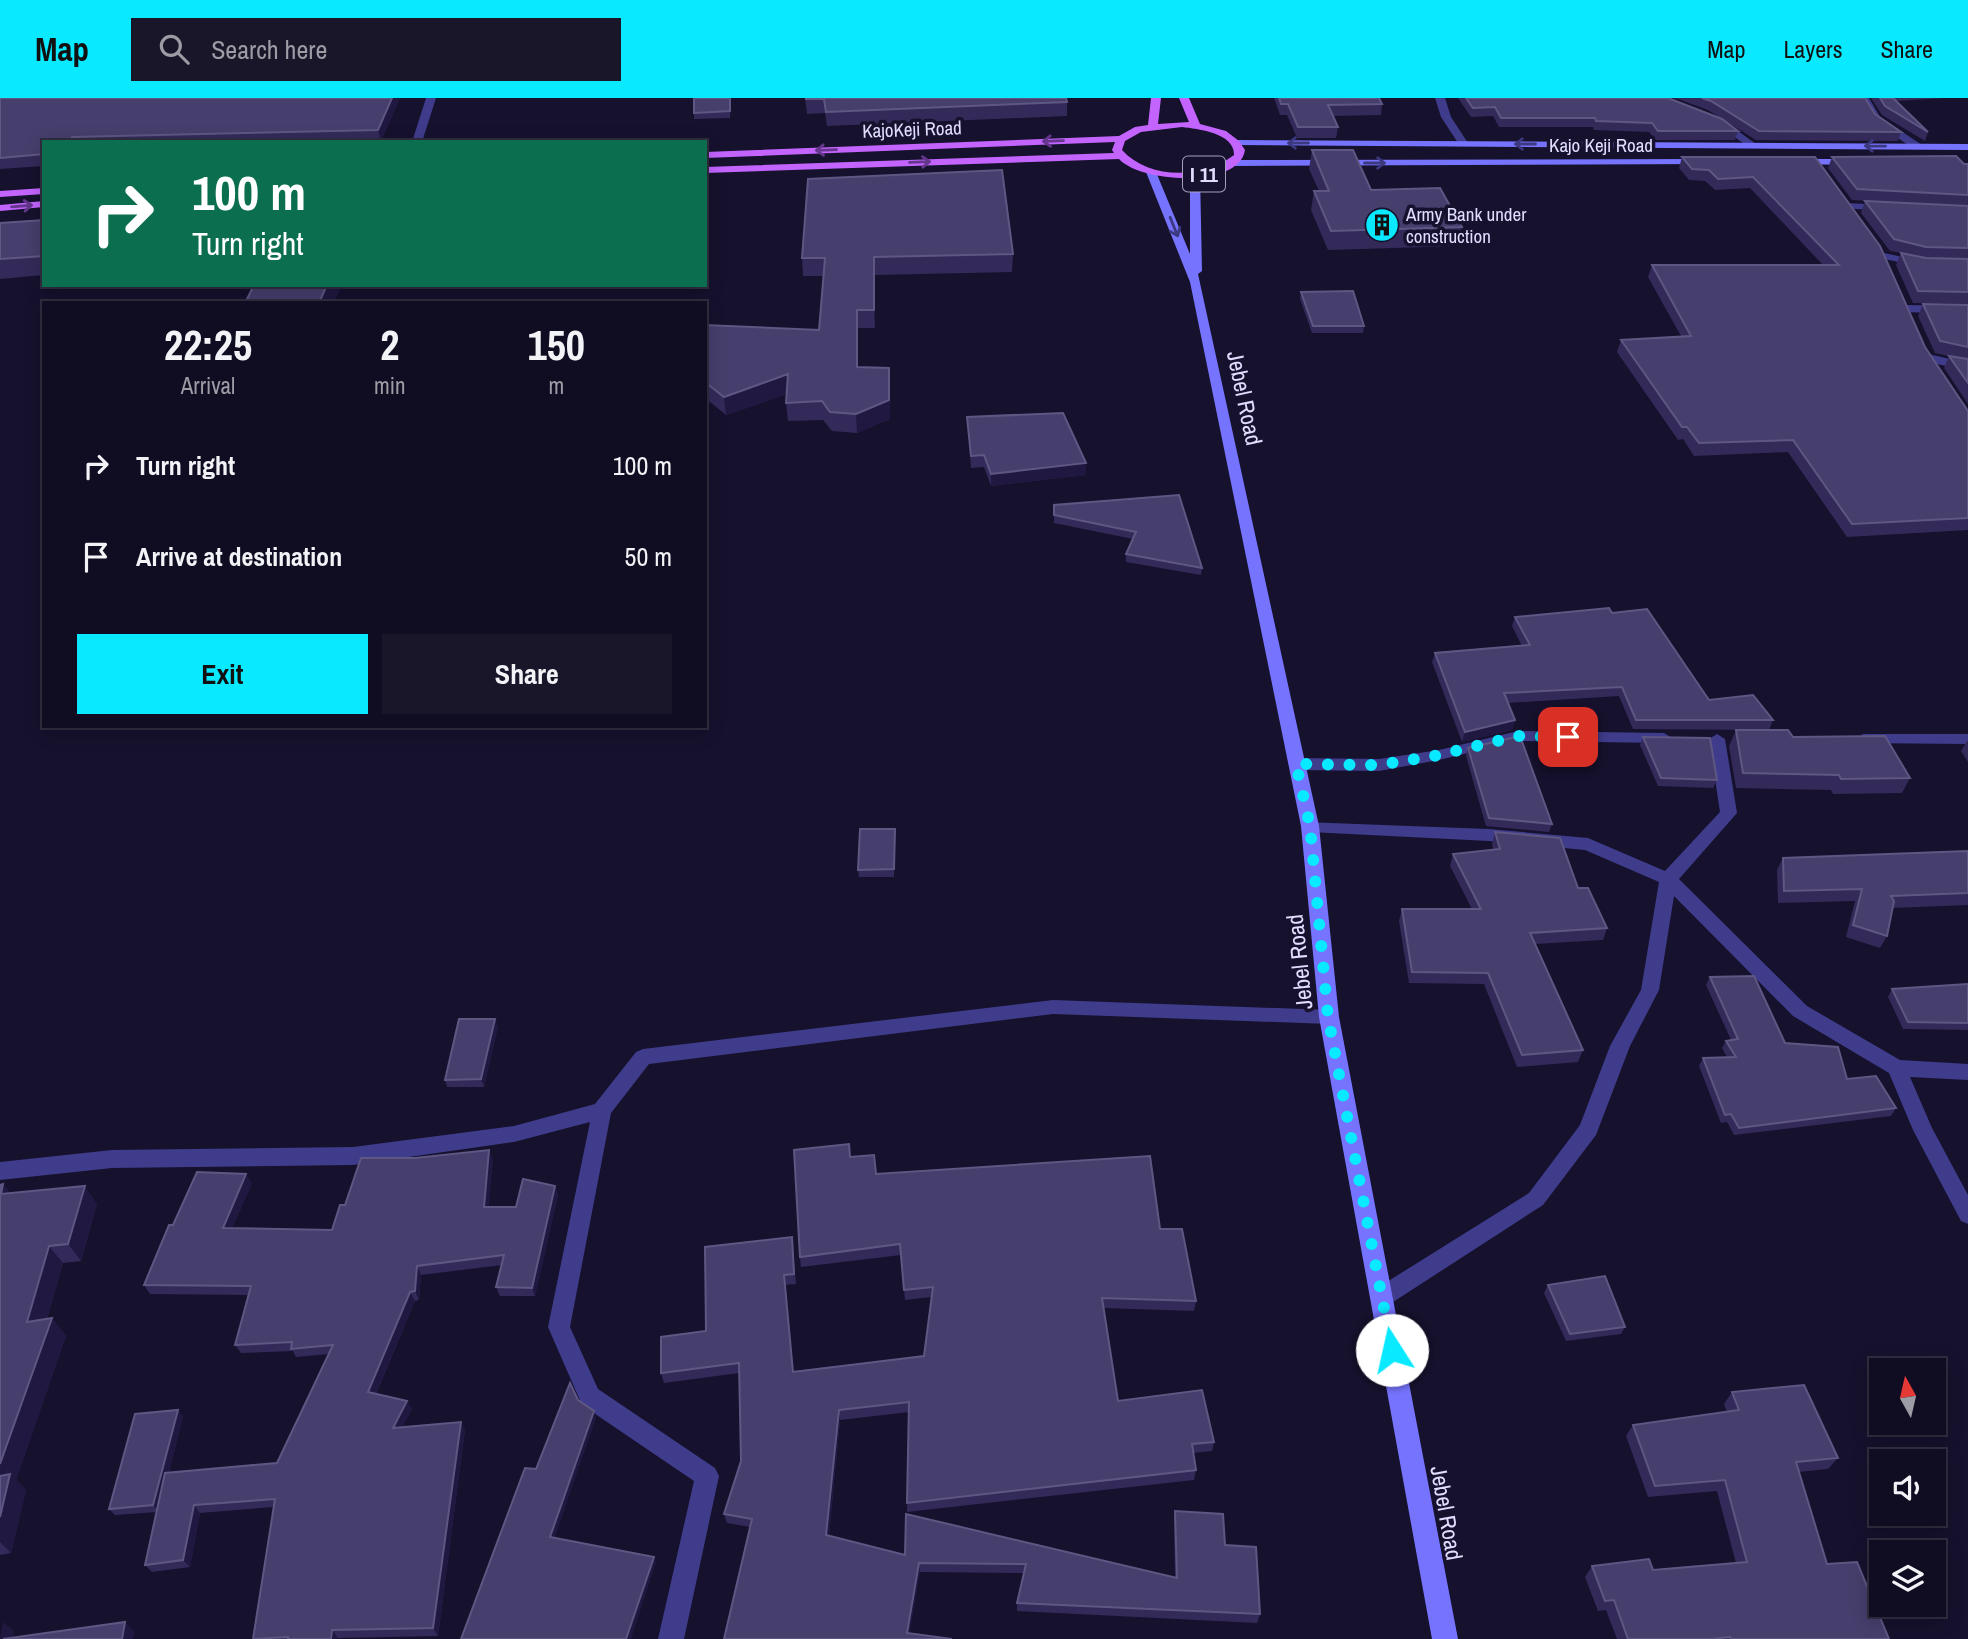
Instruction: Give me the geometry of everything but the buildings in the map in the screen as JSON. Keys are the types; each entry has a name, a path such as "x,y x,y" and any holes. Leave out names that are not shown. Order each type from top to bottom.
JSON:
{"main road":[{"path":"1153,126 1156,98"},
{"name":"I 11","path":"1184,98 1196,126"},
{"name":"I 11","path":"1120,156 1151,172 1195,175 1218,171 1234,163 1239,156 1236,143 1220,132 1196,126 1153,126 1121,139"},
{"path":"1120,156 1117,144 1121,139"},
{"name":"KajoKeji Road","path":"707,155 1121,139"},
{"name":"Kajo Keji Road","path":"1236,143 1968,147"},
{"name":"KajoKeji Road","path":"707,170 1120,156"},
{"name":"Kajo Keji Road","path":"1234,163 1718,162"},
{"path":"1787,162 1870,162"},
{"name":"Jebel Road","path":"1151,172 1196,282 1310,826 1328,1017 1445,1639"},
{"name":"Jebel Road","path":"1195,175 1196,282"},
{"path":"0,194 42,191"},
{"path":"0,208 42,204"}],"street":[{"path":"418,140 431,98"},
{"path":"1440,98 1446,117 1463,144"},
{"path":"1864,98 1876,119 1919,147"},
{"path":"1702,114 1725,124 1751,144"},
{"path":"1815,162 1823,173"},
{"path":"1839,195 1851,211 1901,209"},
{"path":"1883,256 1921,264 1968,265"},
{"path":"1912,321 1905,303 1968,310"},
{"path":"1943,378 1925,352 1968,368"},
{"path":"1296,764 1379,765 1439,755 1518,736 1677,738"},
{"path":"1382,1297 1536,1199 1589,1129 1620,1046 1650,990 1668,879 1728,813 1710,739 1740,739"},
{"path":"1850,739 1968,739"},
{"path":"1310,826 1489,835 1588,844 1668,879 1800,1011 1897,1068 1924,1072 1968,1072"},
{"path":"671,1639 707,1476 590,1397 559,1327 603,1110 643,1057 854,1029 1053,1007 1328,1017"},
{"path":"1897,1068 1923,1129 1968,1214"},
{"path":"0,1171 112,1158 353,1156 514,1134 603,1110"}],"place":[{"name":"Army Bank under construction","path":"1382,225"}],"route":[{"path":"1392,1350 1328,1017 1310,826 1296,764 1379,765 1439,755 1518,736 1568,737"}]}
